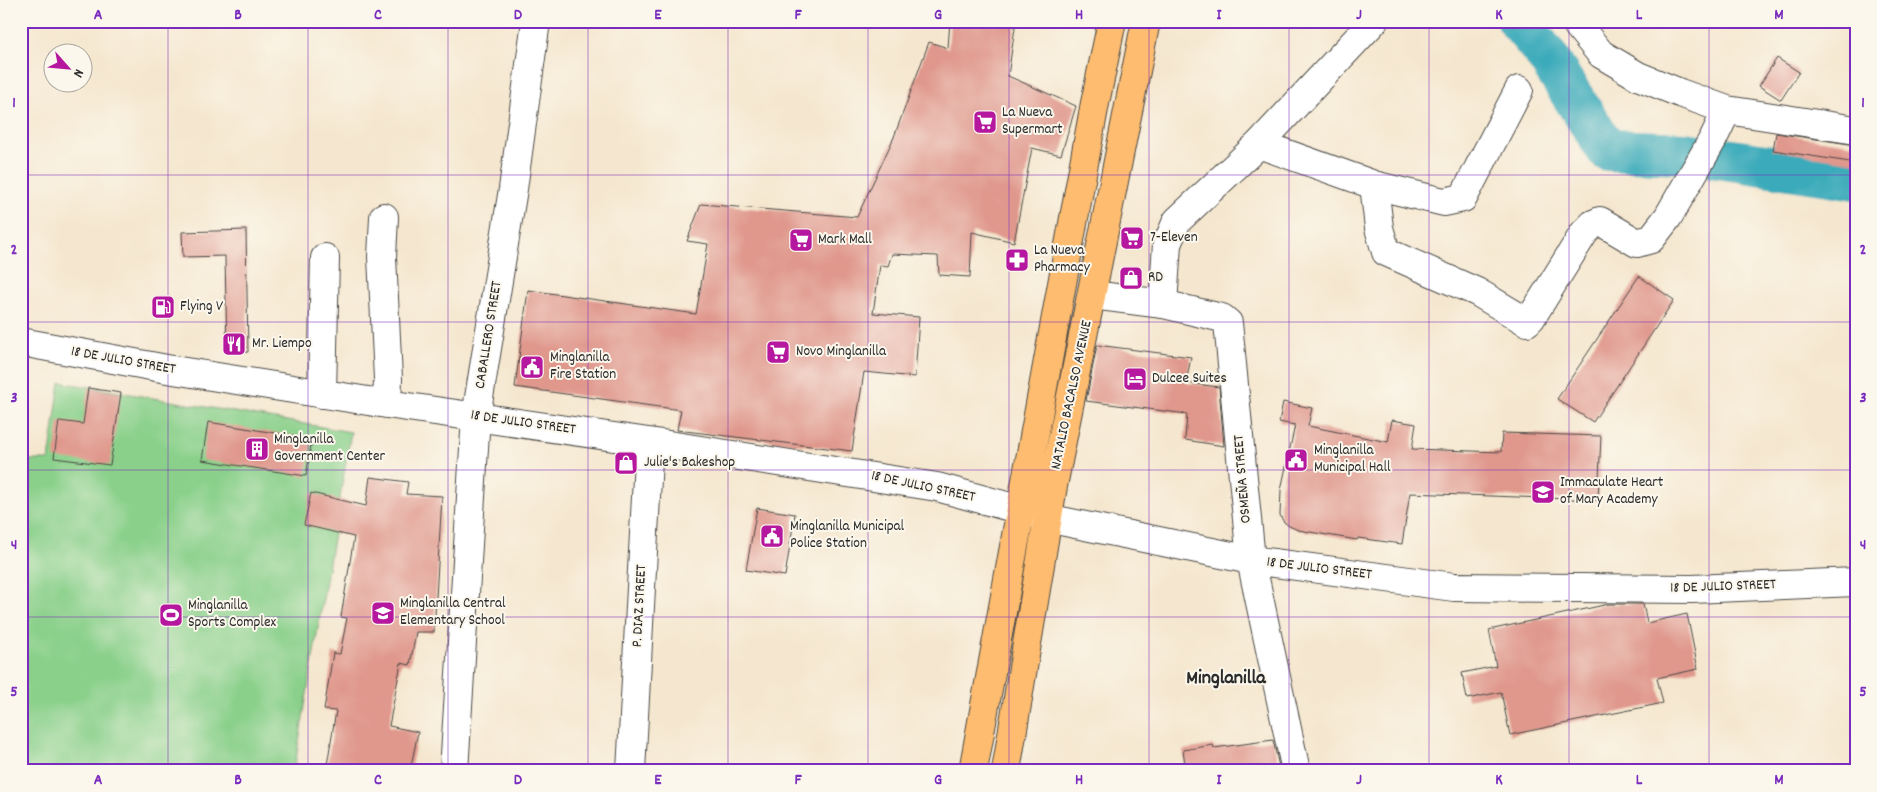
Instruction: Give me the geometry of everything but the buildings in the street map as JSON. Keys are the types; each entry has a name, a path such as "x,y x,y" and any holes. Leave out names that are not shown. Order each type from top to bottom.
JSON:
{"highway":[{"name":"NATALIO BACALSO AVENUE","path":"973,771 1095,103 1112,21"},
{"name":"NATALIO BACALSO AVENUE","path":"1006,771 1066,418 1146,21"}],"street":[{"name":"CABALLERO STREET","path":"454,771 476,416 513,189 536,21"},
{"path":"1163,304 1167,244 1177,221 1259,144 1374,21"},
{"path":"1576,21 1600,54 1638,76 1727,110 1856,130"},
{"path":"1259,144 1374,185 1444,202 1463,198 1519,90"},
{"path":"1374,185 1379,228 1386,252 1477,292 1525,322 1531,318 1584,233 1593,224 1600,221 1637,243 1651,239 1668,217 1713,139 1727,110"},
{"path":"384,217 382,257 388,379 387,404"},
{"path":"322,394 325,258"},
{"name":"OSMEÑA STREET","path":"1092,295 1163,304 1222,318 1228,323 1251,560 1296,771"},
{"name":"18 DE JULIO STREET","path":"21,342 167,369 322,394 937,487 1048,517 1251,560 1454,587 1692,589 1856,582"},
{"name":"P. DIAZ STREET","path":"631,771 649,442"}],"green space":[{"name":"Minglanilla Sports Complex","path":"60,382 351,432 294,771 21,771 21,460 49,460"}],"waterway":[{"path":"1518,21 1544,52 1607,150 1685,153 1856,179"}],"place":[{"name":"La Nueva Supermart","path":"985,122"},
{"name":"7-Eleven","path":"1132,238"},
{"name":"Mark Mall","path":"801,240"},
{"name":"La Nueva Pharmacy","path":"1017,260"},
{"name":"RD","path":"1131,278"},
{"name":"Flying V","path":"163,307"},
{"name":"Mr. Liempo","path":"234,344"},
{"name":"Novo Minglanilla","path":"778,352"},
{"name":"Minglanilla Fire Station","path":"532,367"},
{"name":"Dulcee Suites","path":"1135,379"},
{"name":"Minglanilla Government Center","path":"257,449"},
{"name":"Minglanilla Municipal Hall","path":"1296,460"},
{"name":"Julie's Bakeshop","path":"626,463"},
{"name":"Immaculate Heart of Mary Academy","path":"1543,492"},
{"name":"Minglanilla Municipal Police Station","path":"772,536"},
{"name":"Minglanilla Central Elementary School","path":"383,613"},
{"name":"Minglanilla Sports Complex","path":"171,615"}],"district":[{"name":"Minglanilla","path":"1226,679"}]}
